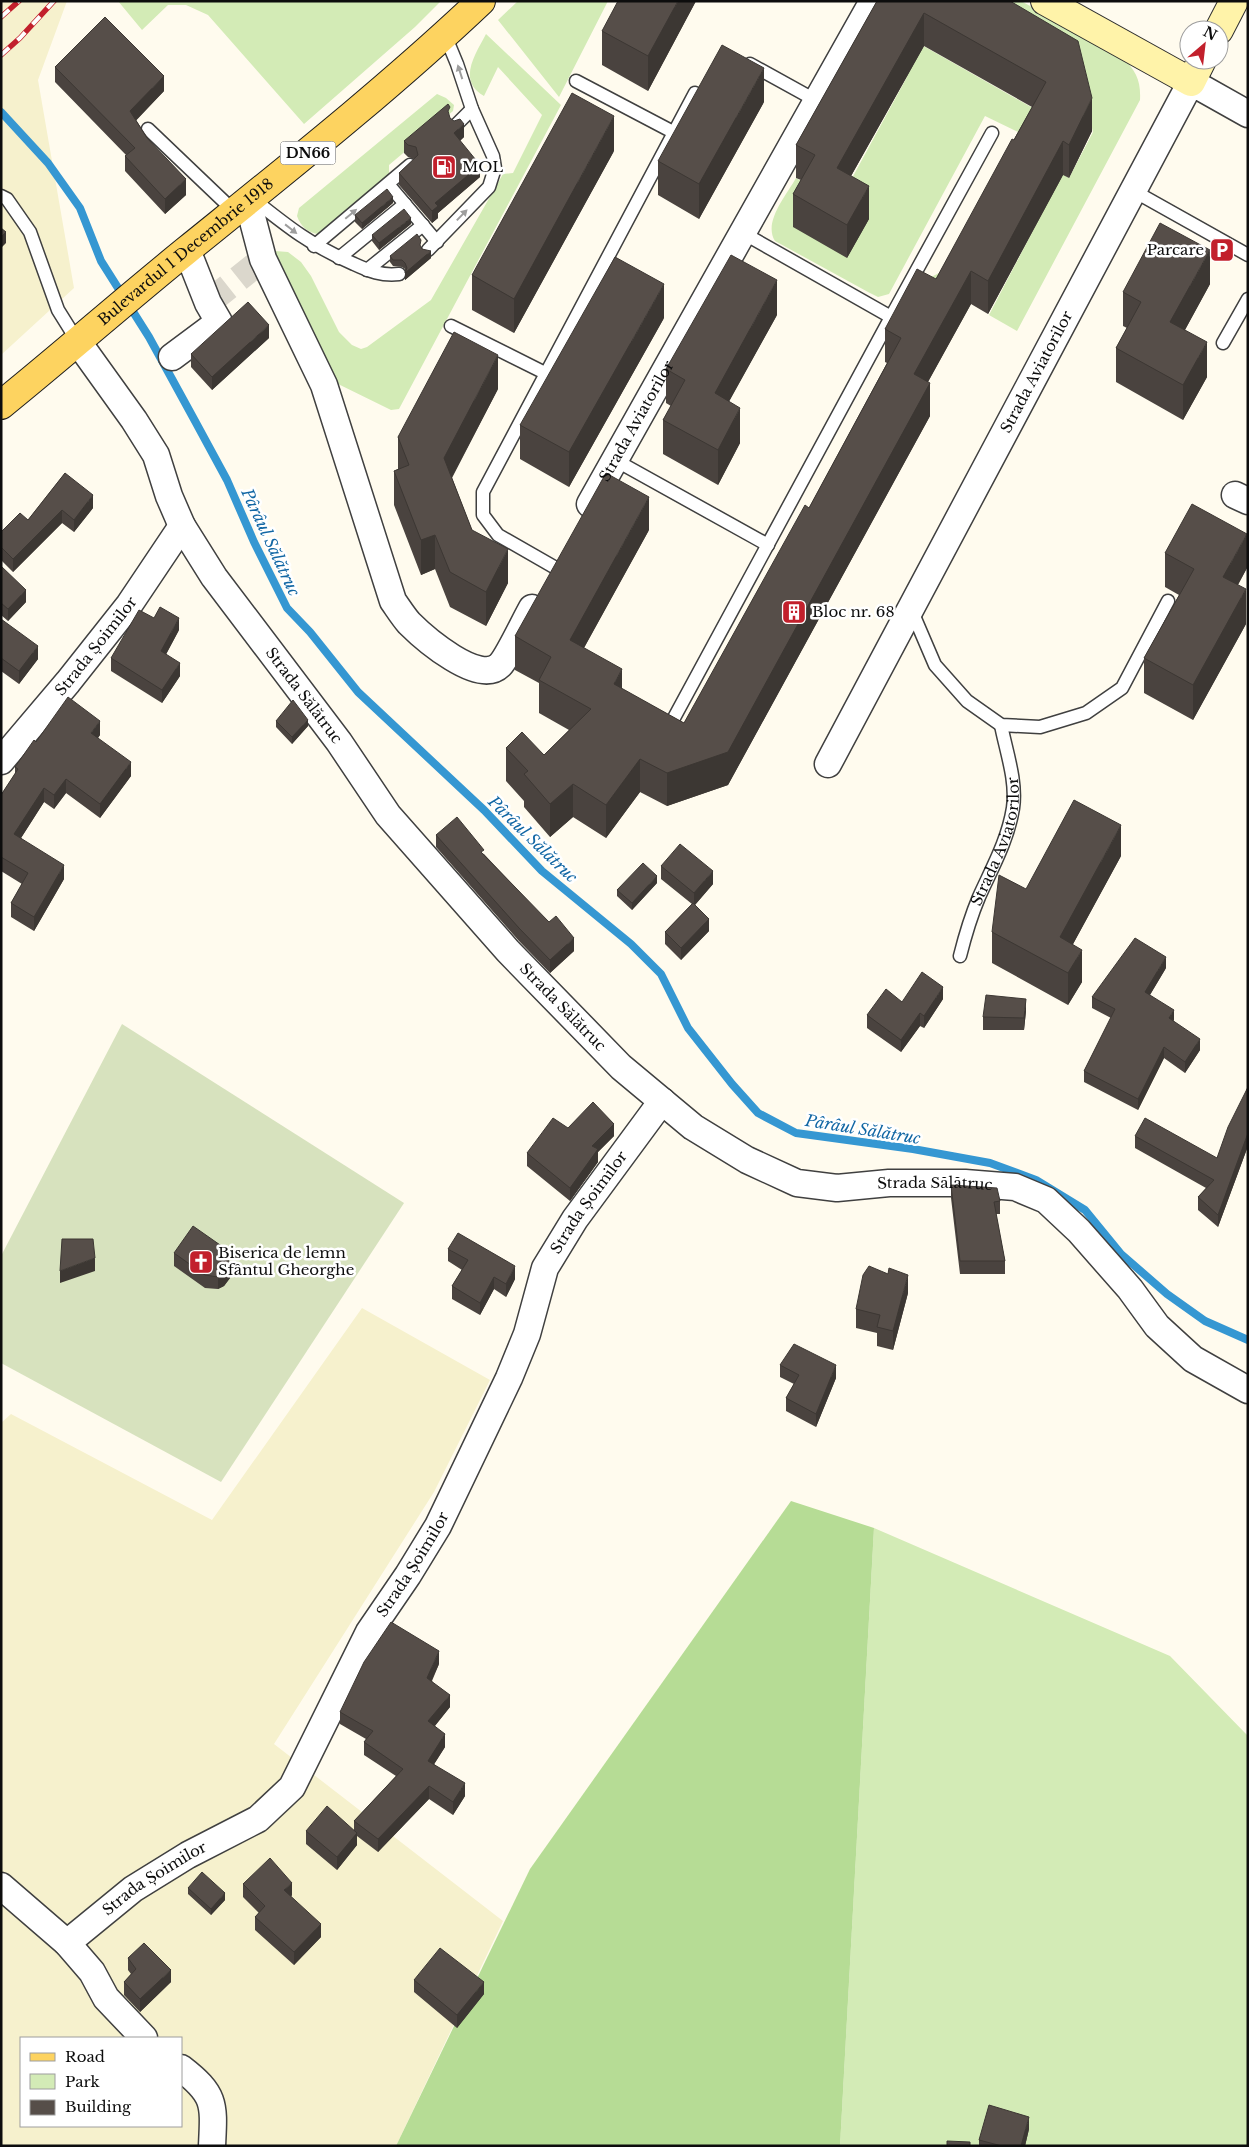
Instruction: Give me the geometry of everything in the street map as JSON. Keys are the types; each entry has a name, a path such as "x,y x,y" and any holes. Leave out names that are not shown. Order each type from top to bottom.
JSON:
{"main road":[{"name":"Bulevardul 1 Decembrie 1918","path":"86,334 245,204 445,35 481,1"},
{"name":"DN66","path":"1,405 86,334"}],"street":[{"name":"Strada Aviatorilor","path":"578,526 873,1"},
{"path":"1045,1 1196,71 1248,114"},
{"path":"1224,20 1234,1"},
{"name":"Strada Aviatorilor","path":"828,764 1196,71"},
{"path":"245,204 263,260 324,385 393,601 407,621 428,640 460,662 477,671 490,671 500,665 559,559"},
{"path":"172,357 219,322 177,258"},
{"name":"Strada Sălătruc","path":"86,334 134,420 156,455 169,496 182,526 214,577 339,742 388,815 508,951 621,1067 693,1127 747,1160 797,1182 837,1188 889,1183 965,1183 1016,1187 1046,1200 1079,1231 1130,1289 1157,1326 1193,1359 1248,1390"},
{"name":"Strada Șoimilor","path":"1,761 68,682 129,605 182,526"},
{"name":"Strada Șoimilor","path":"67,1943 133,1889 188,1855 258,1820 292,1787 369,1632 408,1575 438,1526 510,1378 527,1334 545,1268 575,1219 662,1101"},
{"path":"1,1886 67,1943 92,1972 106,1998 143,2037"},
{"path":"182,2069 201,2083 213,2107 212,2146"}],"lane":[{"path":"388,184 423,225 432,246 489,187 495,168 493,156 472,109 458,64 445,35"},
{"path":"738,58 817,101"},
{"path":"576,80 673,132"},
{"path":"559,559 498,535 483,515 483,492 673,132 702,82"},
{"path":"456,125 472,109"},
{"path":"148,129 245,204 314,246 367,270 383,275 398,274"},
{"path":"668,729 992,133"},
{"path":"314,246 410,165"},
{"path":"1132,190 1248,254"},
{"path":"1,196 7,199 30,232 58,310 86,334"},
{"path":"339,258 405,204"},
{"path":"367,270 423,225"},
{"path":"743,233 891,317"},
{"path":"1223,343 1248,299"},
{"path":"451,326 545,374"},
{"path":"615,460 768,545"},
{"path":"911,608 935,665 967,701 1001,725 1040,727 1086,712 1122,688 1168,601"},
{"name":"Strada Aviatorilor","path":"960,956 966,932 978,899 1004,842 1013,807 1011,776 1001,725"}],"shaded area":[{"path":"1,1 67,1 38,80 74,288 1,355"},
{"path":"362,1308 490,1380 434,1492 274,1744 503,1921 396,2146 1,2146 1,1423 11,1414 212,1520"}],"green space":[{"path":"118,1 441,1 415,27 304,124 208,15 186,5 168,5 142,30"},
{"path":"518,1 608,1 559,97 498,20"},
{"path":"953,1 1021,1 1123,57 1134,72 1140,87 1140,100 1017,331 989,315 1052,194 947,292 923,281 945,270 1020,133 985,116 889,294 878,297 868,292 775,241 772,234 772,226 777,209 796,178 839,202 907,77 883,23 1045,115 1024,153 1069,178 1093,132 1078,73"},
{"path":"486,34 561,105 399,409 391,410 334,382 272,254 275,251 288,252 301,262 311,276 339,332 352,345 361,349 367,347 431,300 503,174 513,173 542,115 498,67 484,96 471,83 470,75 473,59"},
{"path":"437,94 446,98 454,105 453,111 389,165 389,175 319,234 308,231 297,216 299,208"},
{"path":"122,1024 404,1203 221,1482 1,1363 1,1256"},
{"path":"791,1501 874,1528 840,2146 396,2146 530,1869"},
{"path":"874,1528 1170,1656 1248,1736 1248,2146 840,2146"}],"building":[{"path":"618,1 678,1 648,56 602,31"},
{"path":"877,1 1010,1 1078,41 1092,98 1069,145 1063,141 988,281 971,271 914,374 930,383 728,752 667,773 640,759 606,805 573,784 550,804 524,774 528,771 506,748 522,732 544,755 591,709 539,680 551,657 515,636 606,473 649,497 570,640 622,669 614,684 684,723 805,505 809,508 901,338 885,329 917,269 936,279 1012,139 1014,140 1046,82 924,13 837,168 869,186 847,225 793,194 815,155 796,145"},
{"path":"105,17 164,76 130,111 147,138 186,179 165,199 125,156 135,148 55,67"},
{"path":"722,45 764,68 699,184 658,161"},
{"path":"572,93 614,116 514,299 472,275"},
{"name":"MOL","path":"448,104 450,107 448,111 450,118 454,121 460,119 464,124 454,133 480,165 435,203 438,206 432,211 399,173 418,155 416,147 408,145 404,141"},
{"path":"387,189 393,197 362,223 355,215"},
{"path":"404,209 411,218 379,243 372,235"},
{"path":"1160,223 1210,250 1170,322 1207,342 1183,385 1116,348 1141,302 1123,292"},
{"path":"1,228 6,232 1,237"},
{"path":"417,234 421,240 420,245 422,249 431,251 405,273 407,268 405,263 402,260 393,260 390,256"},
{"path":"731,255 777,280 715,393 740,408 718,450 663,420 685,380 666,369"},
{"path":"615,257 664,284 569,452 520,425"},
{"path":"248,302 269,325 212,377 191,354"},
{"path":"454,332 498,355 444,458 472,530 508,549 486,592 450,572 435,535 421,540 394,471 409,465 398,437"},
{"path":"65,473 93,495 74,520 62,510 13,559 1,547 1,532 20,513 28,520"},
{"path":"1192,504 1247,534 1223,577 1246,589 1193,685 1144,658 1194,569 1165,553"},
{"path":"1,566 26,590 8,609 1,603"},
{"path":"160,607 179,618 161,651 180,663 162,690 111,658 139,610 154,618"},
{"path":"1,619 38,646 19,671 1,658"},
{"path":"68,697 100,721 91,733 131,762 100,804 66,779 54,795 44,788 14,834 64,865 34,917 11,903 28,873 1,857 1,795 18,769 15,767 34,740 36,742"},
{"path":"293,700 308,720 292,737 276,721"},
{"path":"1074,800 1121,825 1060,937 1082,950 1068,973 992,932 999,875 1026,889"},
{"path":"457,817 484,850 481,852 549,922 556,916 574,938 550,960 436,835"},
{"path":"680,844 713,871 694,893 661,866"},
{"path":"643,863 657,876 632,903 617,890"},
{"path":"693,903 709,919 681,948 665,932"},
{"path":"1135,938 1166,957 1145,992 1174,1010 1169,1018 1200,1039 1185,1062 1164,1047 1138,1099 1084,1071 1115,1009 1092,997"},
{"path":"922,972 943,987 924,1016 920,1013 901,1040 867,1015 886,989 902,1002"},
{"path":"986,995 1026,999 1024,1018 983,1017"},
{"path":"1248,1087 1248,1133 1218,1215 1198,1197 1214,1180 1135,1136 1145,1118 1217,1158 1228,1127"},
{"path":"593,1102 614,1124 592,1146 598,1149 570,1188 527,1153 553,1118 568,1128"},
{"path":"951,1185 997,1188 1000,1201 994,1202 1005,1261 960,1261"},
{"path":"193,1226 223,1247 227,1253 230,1265 224,1274 218,1277 205,1275 174,1253"},
{"path":"458,1233 515,1266 506,1284 494,1277 480,1303 452,1286 468,1260 448,1249"},
{"path":"62,1239 93,1239 95,1258 60,1271"},
{"path":"869,1266 888,1274 889,1268 908,1275 893,1331 877,1327 880,1315 856,1309 863,1275"},
{"path":"794,1344 836,1365 816,1414 786,1398 799,1375 780,1365"},
{"path":"391,1622 439,1651 427,1678 450,1695 428,1721 445,1734 428,1761 465,1783 453,1802 429,1786 378,1839 354,1821 403,1769 364,1742 373,1731 340,1712 364,1662"},
{"path":"327,1806 357,1833 337,1857 306,1831"},
{"path":"270,1858 292,1883 284,1890 321,1924 294,1952 255,1917 265,1906 243,1884"},
{"path":"202,1872 225,1893 211,1909 188,1888"},
{"path":"144,1943 171,1970 140,1999 124,1982 136,1969 128,1958"},
{"path":"440,1948 484,1982 457,2015 414,1980"},
{"path":"989,2105 1029,2117 1021,2146 1002,2146 979,2140"},
{"path":"947,2141 970,2142 970,2146 947,2146"}],"waterway":[{"name":"Pârâul Sălătruc","path":"1,112 48,163 80,208 101,261 149,337 227,480 254,542 287,608 310,632 358,692 484,810 542,871 631,944 661,974 688,1028 732,1084 758,1113 796,1133 913,1149 990,1163 1036,1180 1085,1210 1121,1254 1167,1294 1205,1321 1248,1340"}],"tunnel":[{"path":"208,303 263,259"}],"railway":[{"path":"1,17 19,1"},
{"path":"1,55 20,38 54,1"}],"place":[{"name":"MOL","path":"444,167"},
{"name":"Parcare","path":"1222,250"},
{"name":"Bloc nr. 68","path":"794,612"},
{"name":"Biserica de lemn Sfântul Gheorghe","path":"201,1262"}]}
